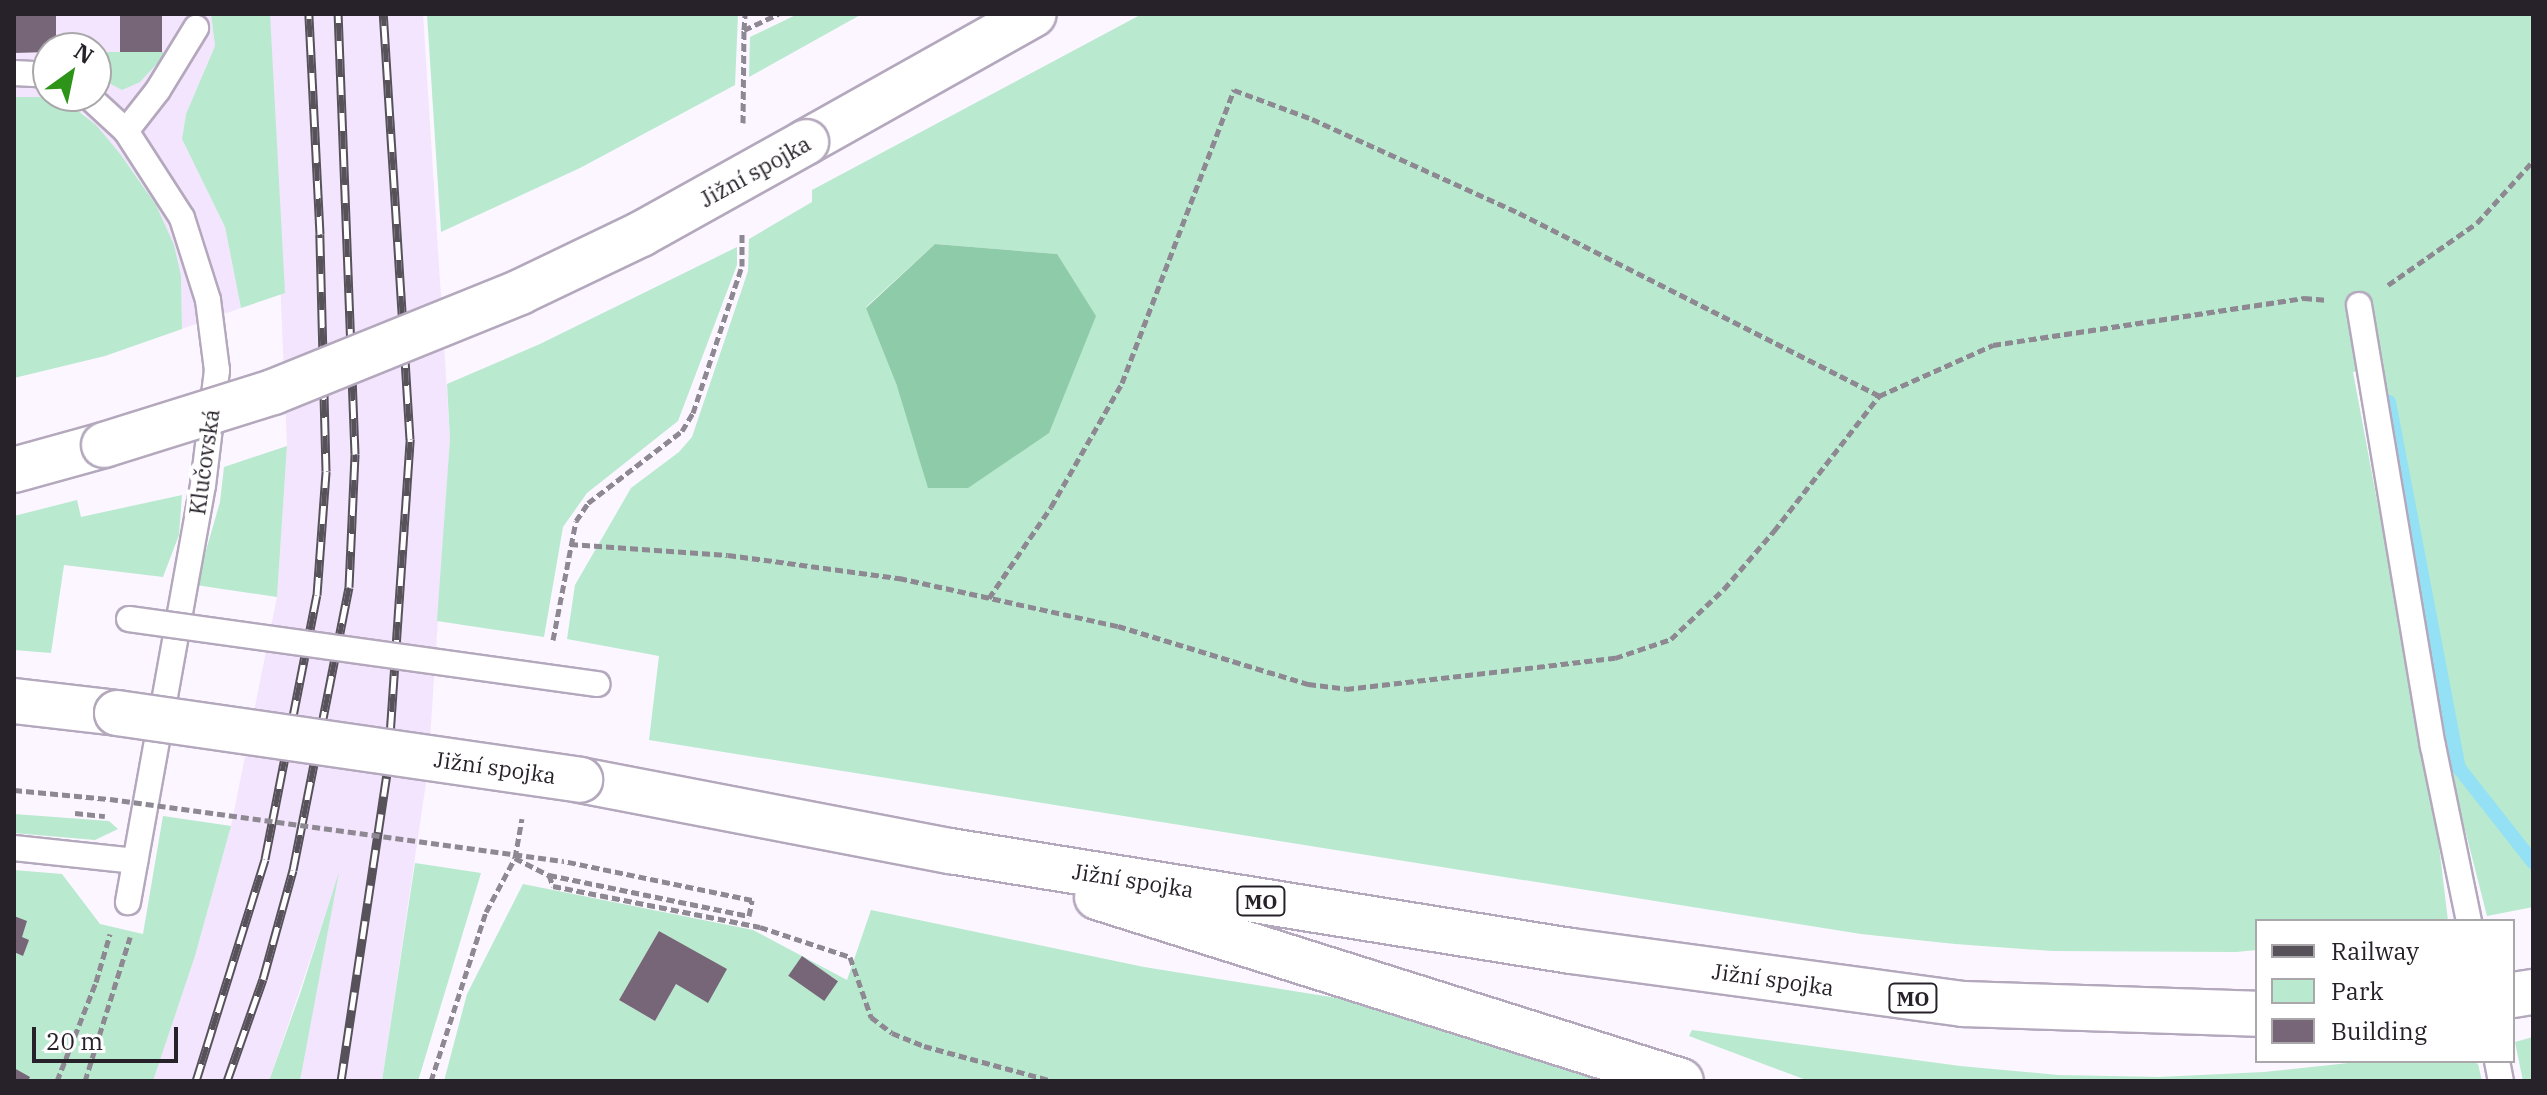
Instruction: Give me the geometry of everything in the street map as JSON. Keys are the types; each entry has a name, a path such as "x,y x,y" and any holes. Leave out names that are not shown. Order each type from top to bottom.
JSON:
{"highway":[{"name":"Jižní spojka","path":"14,470 273,392 506,298 641,234 1034,14"},
{"name":"Jižní spojka","path":"14,701 580,780 950,851 1571,951 1963,1004 2255,1014"},
{"path":"950,851 1681,1081"}],"lane":[{"path":"126,131 170,73 196,28"},
{"name":"Klučovská","path":"105,112 126,131 182,218 208,300 217,370 203,485 128,902"},
{"path":"2359,305 2433,746 2469,919"},
{"path":"129,619 598,684"},
{"path":"14,848 135,861"}],"path":[{"path":"743,125 745,14"},
{"path":"744,30 779,14"},
{"path":"989,598 1051,507 1122,383 1234,90 1312,119 1519,213 1879,396"},
{"path":"570,544 728,555 899,578 1118,626 1308,684 1346,689 1615,658 1671,639 1724,589 1774,531 1879,396 1993,345 2304,298 2359,305 2477,223 2533,161"},
{"path":"551,654 576,521 588,503 682,431 693,413 742,266 742,219"},
{"path":"14,790 110,799 563,861 752,900 749,916 549,875 515,858"},
{"path":"431,1081 486,912 515,858 524,811"},
{"path":"549,875 553,886 760,927 850,957 871,1017 892,1033 924,1046 1053,1081"},
{"path":"57,1081 96,982 112,927 128,902"},
{"path":"85,1081 131,933 128,902"}],"shaded area":[{"path":"14,14 211,14 215,46 186,114 182,139 225,227 241,308 182,329 181,276 146,190 121,155 80,112 112,112 112,32 32,32 32,97 14,97"},
{"path":"269,14 423,14 450,439 428,769 382,1081 300,1081 337,880 269,1081 153,1081 195,956 231,826 277,597 287,446"}],"green space":[{"path":"211,14 270,14 285,293 241,308 225,227 182,139 186,114 215,46"},
{"path":"427,14 738,14 735,85 580,168 441,232"},
{"path":"798,14 862,14 749,77 750,37"},
{"path":"1142,14 2533,14 2533,907 2487,916 2459,806 2381,366 2353,372 2435,812 2448,919 2255,919 2255,950 2236,952 2053,951 1955,944 1861,934 649,740 659,656 567,639 575,585 631,488 679,452 692,437 748,271 749,239 812,202 812,190","holes":["935,244 1057,254 897,386 866,307"]},
{"path":"112,52 163,52 163,57 140,82 122,90 112,85"},
{"path":"14,97 32,97 32,112 80,112 96,125 156,205 174,245 181,276 182,329 105,356 14,378"},
{"path":"935,244 1057,254 1096,316 1049,433 968,488 928,488 897,386 866,308"},
{"path":"737,247 737,265 678,421 587,493 563,527 544,637 437,621 450,439 447,384 540,344"},
{"path":"287,446 277,597 196,585 220,502 224,467"},
{"path":"182,495 179,535 163,577 64,565 51,653 14,650 14,516 77,500 81,517"},
{"path":"14,814 109,821 118,829 95,840 14,833"},
{"path":"163,816 231,826 195,956 153,1081 14,1081 14,870 62,874 100,924 143,934"},
{"path":"415,863 481,873 418,1081 382,1081"},
{"path":"339,872 300,1081 269,1081 301,991"},
{"path":"523,884 753,930 847,980 871,910 1144,967 1337,998 1440,1019 1658,1081 444,1081 467,994","holes":["659,931 726,970 676,984 655,1021 619,1000","802,957 838,981 825,1000 789,976"]},
{"path":"1692,1030 1960,1066 2058,1075 2159,1077 2264,1072 2348,1063 2476,1063 2482,1081 1809,1081 1689,1036"},
{"path":"2533,1037 2533,1081 2523,1081 2515,1042"}],"building":[{"path":"14,14 56,14 56,32 32,32 32,52 14,53"},
{"path":"120,14 162,14 162,52 120,52"},
{"path":"14,916 27,921 22,937 29,940 23,956 14,952"},
{"path":"659,931 727,969 708,1003 676,984 655,1021 619,1000"},
{"path":"802,956 838,981 824,1001 788,976"},
{"path":"14,1068 30,1077 28,1081 14,1081"}],"waterway":[{"path":"2389,402 2459,768 2533,862"}],"railway":[{"path":"196,1081 265,859 317,595 326,471 320,234 309,14"},
{"path":"227,1081 263,979 293,870 349,587 355,454 338,14"},
{"path":"341,1081 388,765 410,439 383,14"}]}
